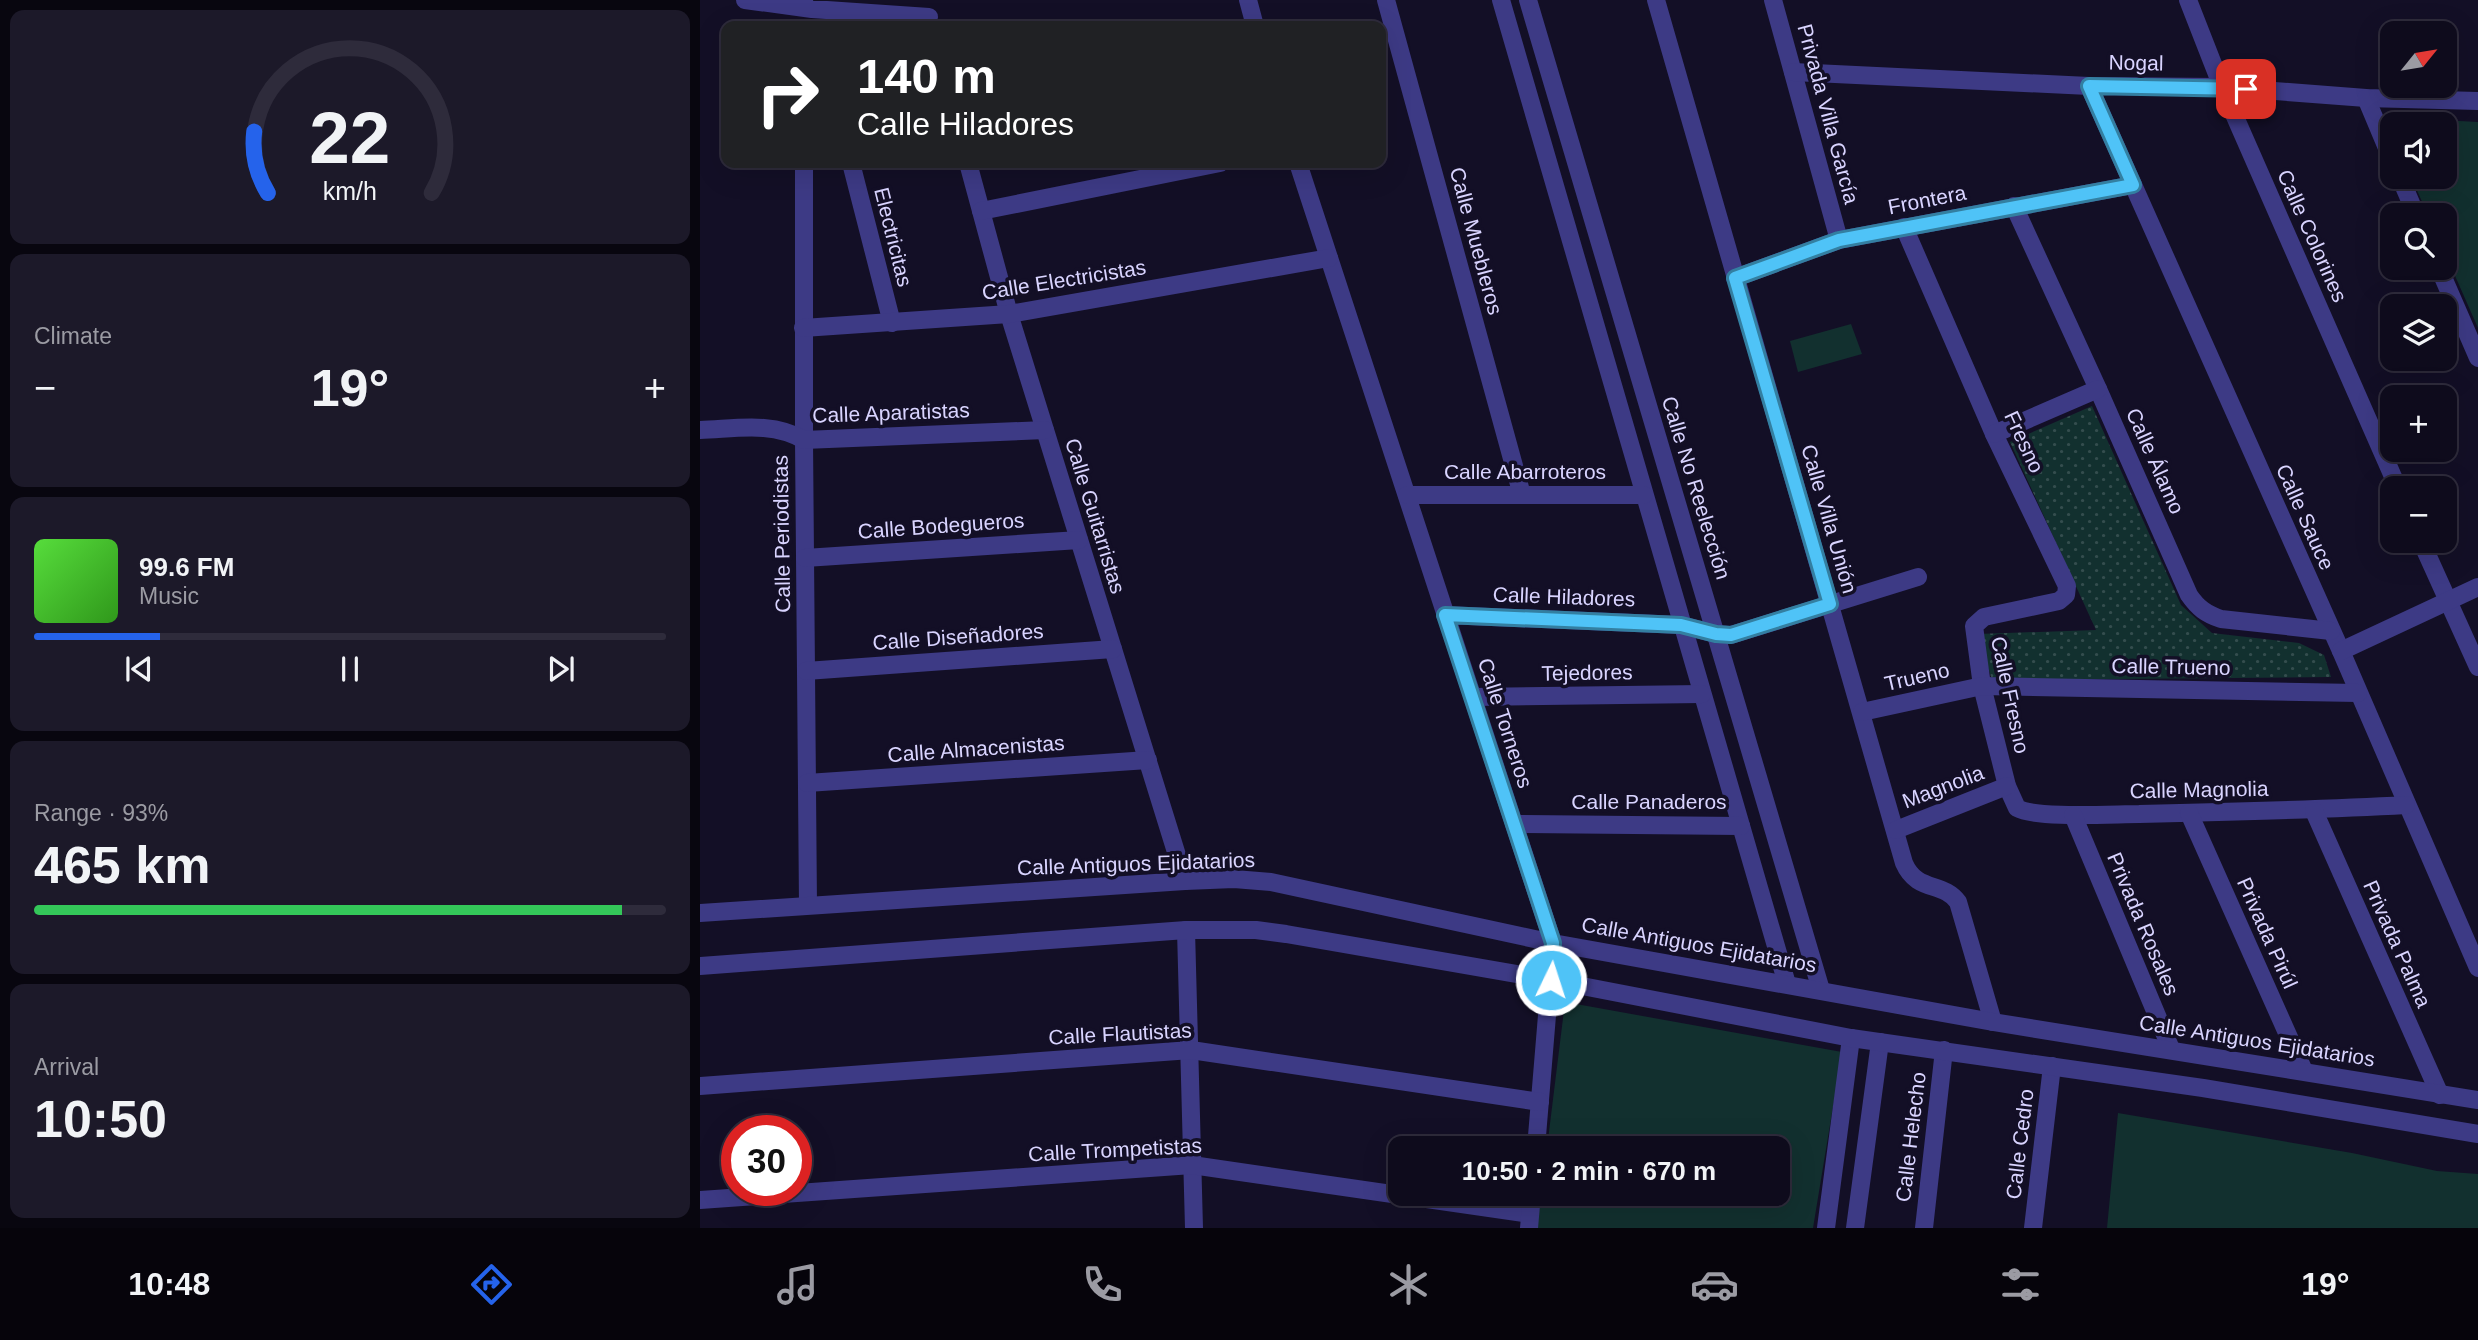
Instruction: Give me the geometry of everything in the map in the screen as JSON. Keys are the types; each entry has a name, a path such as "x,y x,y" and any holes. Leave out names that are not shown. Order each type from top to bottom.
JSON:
{"street":[{"path":"745,0 814,18 928,14"},
{"path":"1248,0 1254,21"},
{"name":"Calle Muebleros","path":"1386,0 1522,495"},
{"path":"1501,0 1787,984"},
{"name":"Calle No Reelección","path":"1528,0 1821,990"},
{"name":"Calle Villa Unión","path":"1656,0 1908,873 1913,878 1954,896 1958,902 1993,1022"},
{"name":"Privada Villa García","path":"1773,0 1839,240"},
{"name":"Calle Colorines","path":"2188,0 2222,88 2393,476"},
{"name":"Nogal","path":"1793,72 2089,86 2222,88 2366,98 2478,101"},
{"name":"Calle Sauce","path":"2089,86 2341,651 2478,968"},
{"path":"2366,98 2380,131"},
{"name":"Calle Periodistas","path":"804,168 808,905"},
{"name":"Electricitas","path":"852,168 892,323"},
{"name":"Calle Guitarristas","path":"969,168 1009,314 1185,881"},
{"path":"981,211 1195,168"},
{"name":"Calle Torneros","path":"1300,168 1553,943 1537,1136"},
{"name":"Frontera","path":"1735,278 1839,240 2133,185"},
{"name":"Calle Álamo","path":"2014,206 2189,595 2197,607 2207,615 2221,619 2331,631"},
{"name":"Fresno","path":"1904,227 1994,434 2067,586 2066,595 2051,604 1984,617"},
{"name":"Calle Electricistas","path":"803,328 1009,314 1329,258"},
{"path":"2444,280 2478,358"},
{"path":"1994,434 2098,389"},
{"name":"Calle Aparatistas","path":"700,430 769,427 792,433 804,440 1045,430"},
{"name":"Calle Abarroteros","path":"1406,495 1644,495"},
{"name":"Calle Bodegueros","path":"805,558 1079,540"},
{"path":"2426,553 2478,667"},
{"path":"1716,634 1746,632 1918,577"},
{"path":"2341,651 2478,587"},
{"name":"Calle Hiladores","path":"1445,615 1681,625 1716,634"},
{"name":"Calle Fresno","path":"1984,617 1974,626 1973,635 1982,686 2007,786"},
{"name":"Calle Diseñadores","path":"806,671 1113,649"},
{"name":"Trueno","path":"1862,712 1982,686"},
{"name":"Calle Trueno","path":"1982,686 2358,693"},
{"name":"Tejedores","path":"1473,697 1702,694"},
{"name":"Calle Almacenistas","path":"807,783 1148,760"},
{"name":"Calle Magnolia","path":"2007,786 2012,800 2022,811 2073,815 2314,811 2406,805"},
{"name":"Magnolia","path":"1896,830 2007,786"},
{"name":"Privada Palma","path":"2314,811 2440,1095"},
{"name":"Privada Pirúl","path":"2189,813 2304,1071"},
{"name":"Privada Rosales","path":"2073,815 2171,1049"},
{"name":"Calle Panaderos","path":"1514,824 1741,826"},
{"name":"Calle Antiguos Ejidatarios","path":"700,913 1185,881 1234,879 1271,882 1553,943 1993,1022 2478,1100"},
{"path":"700,966 1186,930 1256,930 1551,980 1851,1038 2052,1066 2478,1134"},
{"path":"1186,930 1194,1228"},
{"path":"1826,1228 1851,1038"},
{"path":"1855,1228 1880,1042"},
{"name":"Calle Flautistas","path":"700,1086 1191,1050 1540,1101"},
{"name":"Calle Helecho","path":"1924,1228 1944,1050"},
{"name":"Calle Cedro","path":"2033,1228 2052,1066"},
{"name":"Calle Trompetistas","path":"700,1200 1192,1165 1530,1221"}],"green space":[{"path":"2457,121 2478,122 2478,328 2457,280 2457,203 2423,203 2416,189 2457,189"},
{"path":"1851,324 1862,354 1798,372 1790,341"},
{"path":"2092,406 2181,605 2212,633 2299,643 2324,655 2331,677 1992,680 1978,634 2096,630 2010,442"},
{"path":"1565,1002 1842,1052 1813,1228 1537,1228 1540,1206 1790,1206 1790,1136 1548,1136"},
{"path":"2118,1113 2352,1153 2437,1171 2478,1174 2478,1228 2107,1228"}],"route":[{"path":"1551,980 1553,943 1445,615 1681,625 1731,635 1830,604 1735,278 1839,240 2133,185 2089,86 2246,89"}]}
